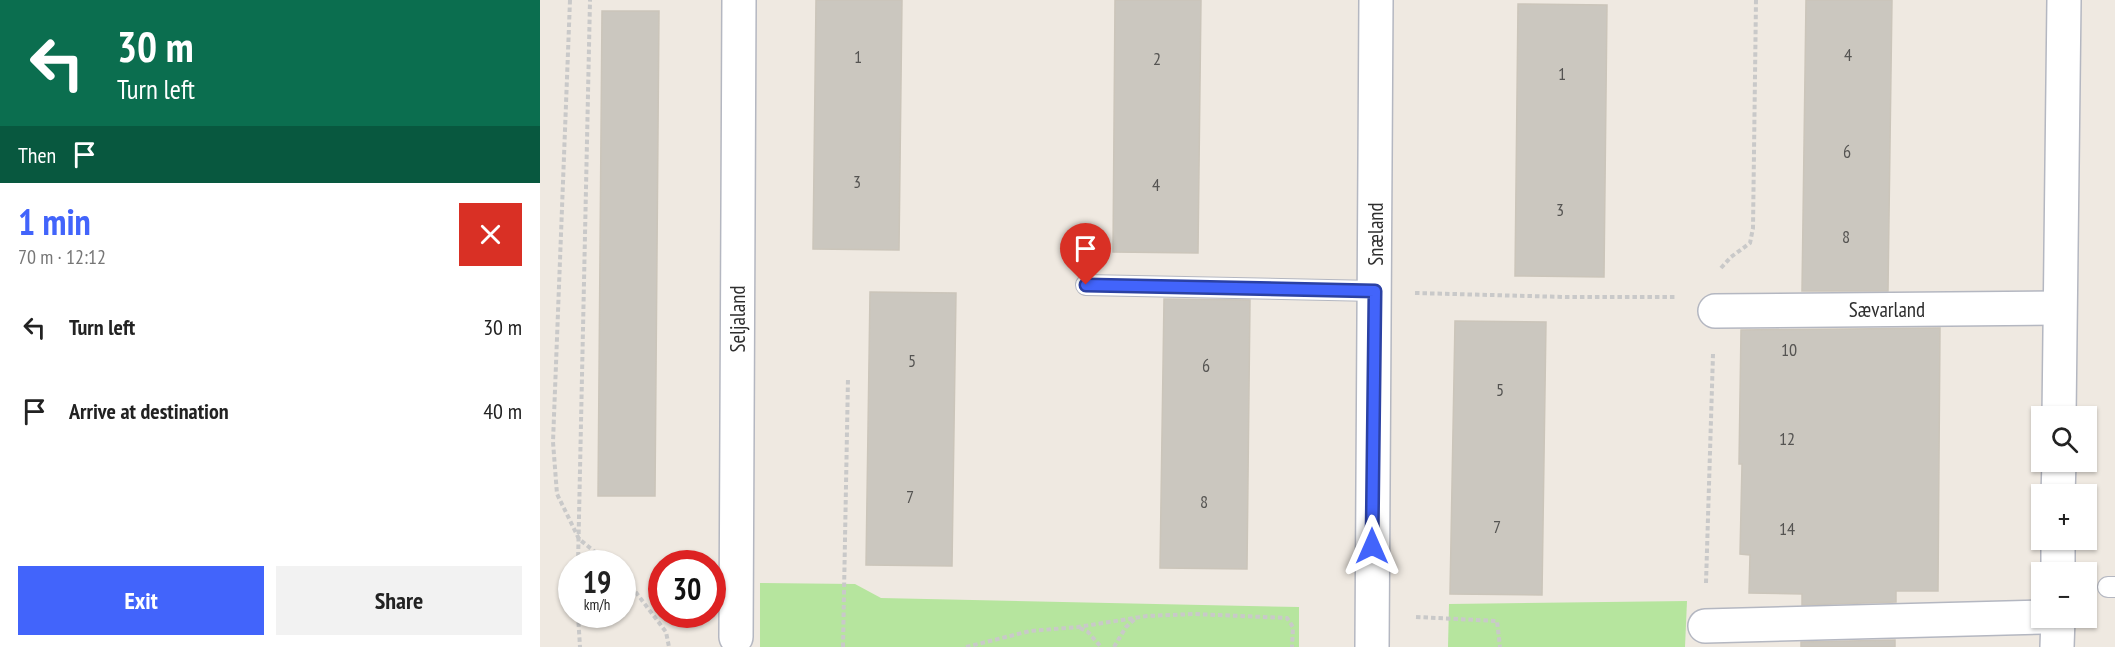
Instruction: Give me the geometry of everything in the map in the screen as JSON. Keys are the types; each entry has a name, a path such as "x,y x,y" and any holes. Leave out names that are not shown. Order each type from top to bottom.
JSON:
{"street":[{"name":"Seljaland","path":"736,637 739,0"},
{"name":"Snæland","path":"1372,631 1376,0"},
{"path":"2059,406 2064,0"},
{"name":"Sævarland","path":"1715,311 2059,308"},
{"path":"1705,626 2031,617"},
{"path":"2057,647 2058,628"}],"lane":[{"path":"1086,285 1375,291"}],"path":[{"path":"570,0 553,442 557,494 579,539 593,550"},
{"path":"579,550 590,0"},
{"path":"1375,291 1565,297 1685,297"},
{"path":"843,647 848,378"},
{"path":"636,592 666,632 669,647"},
{"path":"966,647 1030,631 1078,627 1138,617 1194,614 1283,617 1290,620 1293,627 1292,647"},
{"path":"1114,647 1126,627 1138,617"},
{"path":"1372,631 1497,621 1500,647"},
{"path":"1078,627 1089,632 1101,647"},
{"path":"579,628 580,647"}],"green space":[{"path":"760,583 855,584 881,598 1299,607 1299,647 760,647"},
{"path":"1687,601 1685,647 1448,647 1449,604"}],"building":[{"path":"816,0 902,0 899,250 813,249"},
{"path":"1115,0 1201,0 1198,253 1113,252"},
{"path":"1806,0 1892,0 1888,291 1802,291"},
{"path":"1518,4 1607,5 1604,277 1515,276"},
{"path":"602,11 659,11 655,496 598,496"},
{"path":"870,292 956,293 952,566 866,565"},
{"path":"1164,299 1250,300 1247,569 1160,568"},
{"path":"1455,321 1546,322 1542,595 1450,594"},
{"path":"1940,328 1938,591 1896,591 1896,602 1802,605 1802,594 1749,593 1750,555 1740,554 1741,330"},
{"path":"1895,640 1895,647 1801,647 1801,642"}],"route":[{"path":"1086,285 1375,291 1372,546"}]}
